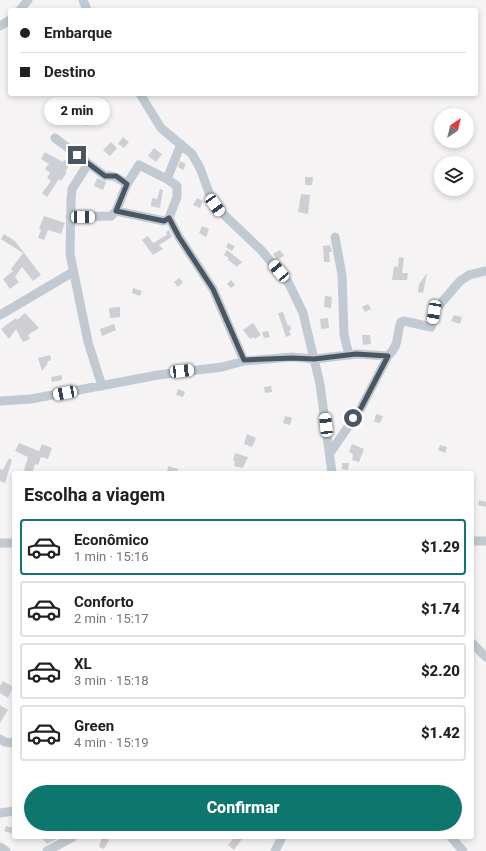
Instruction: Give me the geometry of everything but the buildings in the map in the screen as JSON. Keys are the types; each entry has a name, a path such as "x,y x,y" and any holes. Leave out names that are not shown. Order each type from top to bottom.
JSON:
{"street":[{"path":"22,8 28,0"},
{"path":"141,96 162,128 192,154 211,198 220,212 261,250 288,282 302,313 320,384 332,471"},
{"path":"54,138 105,176 116,176 127,184"},
{"path":"167,179 181,144"},
{"path":"88,164 72,189 70,254 88,342 102,386"},
{"path":"70,217 111,216 116,211 127,184 139,165 167,179 177,186 177,192 169,218 164,221 116,211"},
{"path":"169,218 179,237 213,289 244,360"},
{"path":"335,237 342,275 344,335 349,355"},
{"path":"330,453 361,408 388,356 393,352 397,343 402,322 404,321 431,327 436,309 460,281 469,275 486,270"},
{"path":"0,315 73,272"},
{"path":"0,401 31,399 158,375 222,367 244,360 292,358 314,359 373,354 388,356"},
{"path":"474,541 486,541"},
{"path":"0,543 12,543"},
{"path":"474,645 486,657"},
{"path":"0,739 5,742 12,743"},
{"path":"0,814 12,811"},
{"path":"47,851 69,839"},
{"path":"275,851 281,839"},
{"path":"453,839 463,851"}],"route":[{"path":"77,155 105,176 116,176 127,184 116,211 164,221 169,218 179,237 213,289 226,322 244,360 292,358 314,359 356,354 388,356 361,408 353,418"}]}
